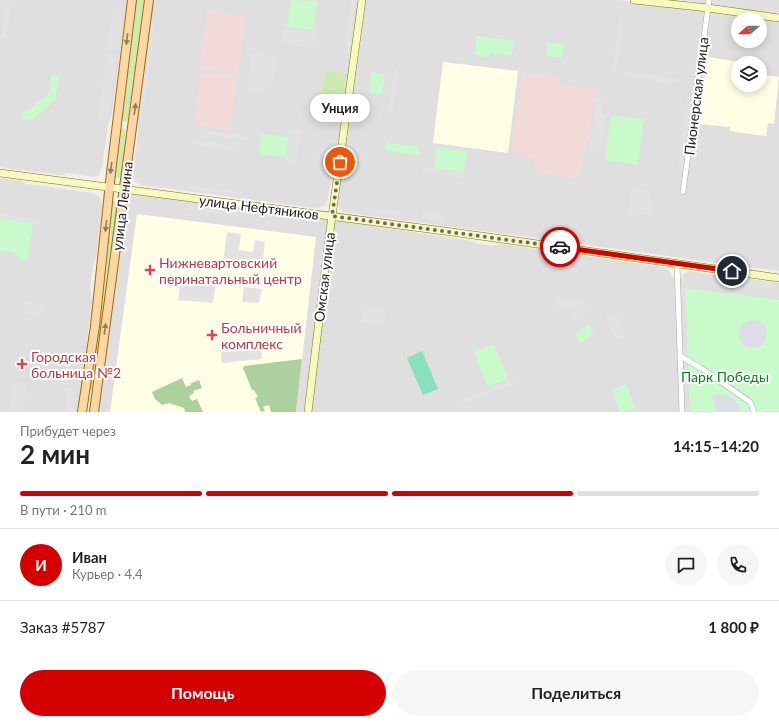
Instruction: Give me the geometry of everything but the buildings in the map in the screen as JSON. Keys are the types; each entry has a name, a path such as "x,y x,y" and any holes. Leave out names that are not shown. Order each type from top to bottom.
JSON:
{"main road":[{"name":"улица Ленина","path":"82,412 99,288 109,187 132,0"},
{"name":"улица Ленина","path":"94,412 149,0"},
{"name":"Омская улица","path":"308,412 332,216 362,0"},
{"path":"634,0 779,18"},
{"path":"117,124 132,126"},
{"name":"улица Нефтяников","path":"0,172 779,278"},
{"path":"85,394 96,395"}],"street":[{"name":"Пионерская улица","path":"683,192 709,0"},
{"path":"676,264 682,412"},
{"path":"680,356 701,368 750,402 754,412"}],"shaded area":[{"path":"0,0 126,0 112,114 108,125 102,167 99,175 94,177 69,173 62,175 0,167"},
{"path":"155,0 359,0 340,136 336,146 328,199 325,205 314,208 141,185 135,182 133,174 138,131 138,110 150,14"},
{"path":"352,0 356,0 348,58 344,57"},
{"path":"366,0 618,0 731,15 731,48 767,48 767,20 779,22 779,271 343,212 339,208 338,204"},
{"path":"680,0 779,0 779,13"},
{"path":"6,3 11,4 6,39 1,38"},
{"path":"724,4 776,10 776,13 724,7"},
{"path":"207,10 232,13 234,16 239,14 246,15 238,73 199,69"},
{"path":"113,11 123,12 118,49 111,51 107,50"},
{"path":"620,16 624,16 616,73 612,72"},
{"path":"150,22 155,23 144,106 139,105"},
{"path":"284,29 315,33 313,48 282,44"},
{"path":"252,53 277,57 273,85 262,93 247,90"},
{"path":"107,56 116,60 108,120 98,119"},
{"path":"708,57 731,61 731,92 767,92 767,75 779,77 774,124 768,123 766,136 730,131 730,127 699,124"},
{"path":"443,62 518,71 508,153 433,143"},
{"path":"394,70 398,71 392,113 388,112"},
{"path":"621,71 678,79 677,83 620,76"},
{"path":"522,72 559,77 559,84 596,90 588,143 586,142 580,178 578,179 534,172 535,159 522,157 522,153 511,152"},
{"path":"201,73 225,75 225,73 238,75 229,130 194,124"},
{"path":"688,96 693,96 683,174 678,173"},
{"path":"596,98 603,99 601,114 606,115 601,152 589,151"},
{"path":"195,129 250,137 250,140 195,133"},
{"path":"290,129 300,130 296,162 286,161"},
{"path":"193,140 242,147 241,151 193,144"},
{"path":"423,167 463,173 462,178 423,172"},
{"path":"0,178 22,181 26,184 92,193 101,200 102,207 97,253 93,266 90,287 92,301 78,412 0,412"},
{"path":"190,186 237,192 236,196 190,190"},
{"path":"124,189 467,240 492,246 501,244 663,267 669,271 672,277 681,278 689,271 779,283 779,412 95,412"},
{"path":"630,189 650,190 652,213 629,217"},
{"path":"187,205 237,212 236,216 187,210"},
{"path":"367,207 398,211 398,217 366,212"},
{"path":"423,210 444,213 443,222 422,219"},
{"path":"0,214 41,220 40,224 0,218"},
{"name":"Больничный комплекс","path":"137,214 316,237 296,412 110,412"},
{"path":"227,232 241,234 239,250 253,252 255,240 265,242 262,267 223,262"},
{"path":"181,277 216,283 213,303 178,300"},
{"path":"727,277 776,283 775,289 727,283"},
{"path":"244,287 262,289 259,303 242,302"},
{"path":"558,298 586,301 584,319 573,318 574,309 557,307"},
{"path":"25,302 44,304 43,316 23,314"},
{"path":"364,307 385,310 384,325 362,322"},
{"path":"616,312 625,336 616,339 606,316"},
{"path":"753,320 763,324 767,334 763,344 753,348 743,344 739,334 743,324"},
{"path":"261,350 262,359 222,363 221,352"},
{"path":"513,379 515,383 462,404 461,400"},
{"path":"27,382 23,412 10,412 13,385"},
{"path":"67,388 76,388 73,412 65,412"},
{"path":"717,394 735,400 741,412 717,412 712,397"}],"green space":[{"path":"136,0 144,0 128,119 124,122 121,119"},
{"path":"291,0 317,1 313,30 287,27"},
{"path":"477,36 514,41 512,56 490,53 489,57 475,55"},
{"path":"548,42 564,44 562,58 546,56"},
{"path":"325,71 346,74 343,100 321,97"},
{"path":"371,72 385,74 382,94 369,92"},
{"path":"51,74 59,75 55,101 32,120 22,119 23,110 27,111 49,93"},
{"path":"611,115 644,119 638,165 605,160"},
{"path":"120,129 125,129 126,132 121,175 120,178 116,178 114,177"},
{"path":"261,134 289,137 286,157 259,154"},
{"path":"386,143 418,146 418,155 385,150"},
{"path":"437,147 467,152 464,172 434,168"},
{"path":"112,202 116,202 118,205 93,390 91,391 89,390"},
{"path":"0,218 33,223 28,258 25,261 17,257 13,252 0,251"},
{"name":"Парк Победы","path":"685,288 779,300 779,412 690,412","holes":["751,321 759,322 763,325 760,346 747,346 740,339 741,329 745,324"]},
{"path":"588,324 595,332 581,343 575,335"},
{"path":"494,344 508,379 488,387 474,352"},
{"path":"422,351 438,389 423,395 407,358"},
{"path":"302,359 296,412 271,412 269,405 263,407 265,411 261,412 255,398 258,397 254,390 252,390 243,368 244,366"},
{"path":"182,378 186,387 199,380 202,388 193,391 194,393 189,396 192,401 197,399 203,412 185,412 184,408 169,403 162,405 155,399 152,392"},
{"path":"626,384 635,408 626,412 620,412 612,390"}],"way so far":[{"path":"340,162 332,216 560,247"}],"place":[{"name":"Унция","path":"340,162"},
{"name":"Нижневартовский перинатальный центр","path":"150,270"},
{"name":"Больничный комплекс","path":"212,335"},
{"name":"Городская больница №2","path":"22,364"}],"route":[{"path":"560,247 732,271"}]}
